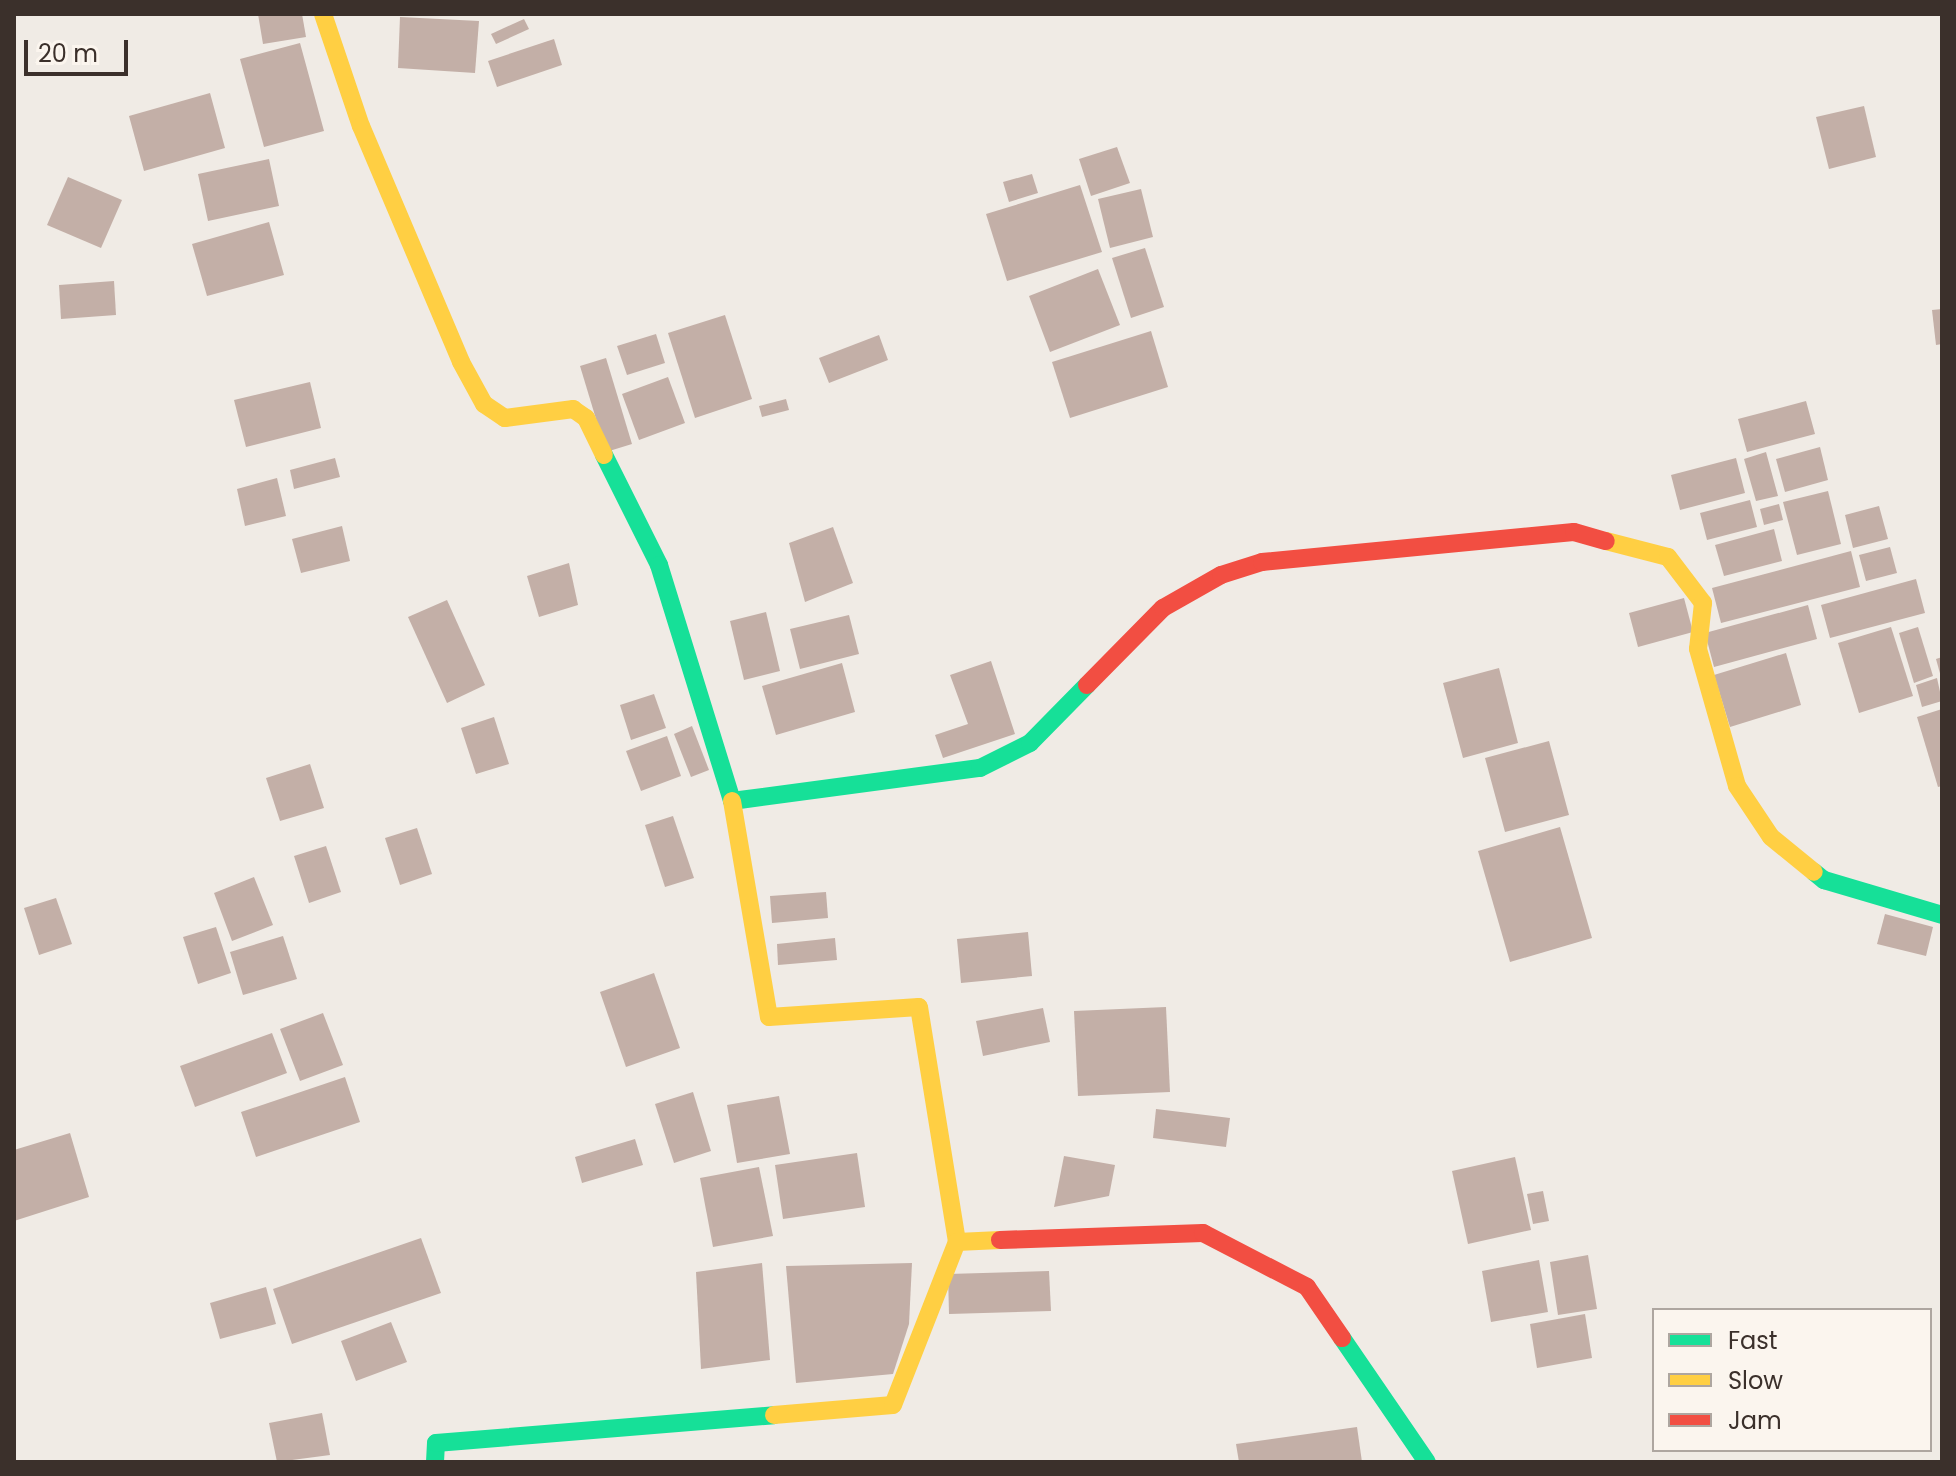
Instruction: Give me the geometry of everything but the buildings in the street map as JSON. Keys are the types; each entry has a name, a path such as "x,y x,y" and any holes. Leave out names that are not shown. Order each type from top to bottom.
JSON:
{"street":[{"path":"323,14 361,126 461,362 484,404 505,418 573,409 586,418 659,565 732,801 769,1017 919,1007 957,1242 893,1405 436,1443 435,1462"},
{"path":"732,801 844,790 980,768 1030,743 1163,608 1221,575 1262,562 1574,532 1668,557 1703,603 1698,649 1713,715 1737,786 1771,837 1824,880 1942,915"},
{"path":"957,1242 1203,1233 1307,1287 1427,1462"}],"traffic: fast":[{"path":"604,455 659,565 732,801"},
{"path":"732,801 980,768 1030,743 1087,685"},
{"path":"1814,872 1824,880 1942,915"},
{"path":"1342,1338 1427,1462"},
{"path":"435,1462 436,1443 774,1415"}],"traffic: slow":[{"path":"323,14 361,126 461,362 484,404 505,418 573,409 586,418 604,455"},
{"path":"1606,541 1668,557 1703,603 1698,649 1737,786 1771,837 1814,872"},
{"path":"732,801 769,1017 919,1007 957,1242"},
{"path":"774,1415 893,1405 957,1242 1000,1240"}],"traffic: jam":[{"path":"1087,685 1163,608 1221,575 1262,562 1574,532 1606,541"},
{"path":"1000,1240 1203,1233 1307,1287 1342,1338"}]}
